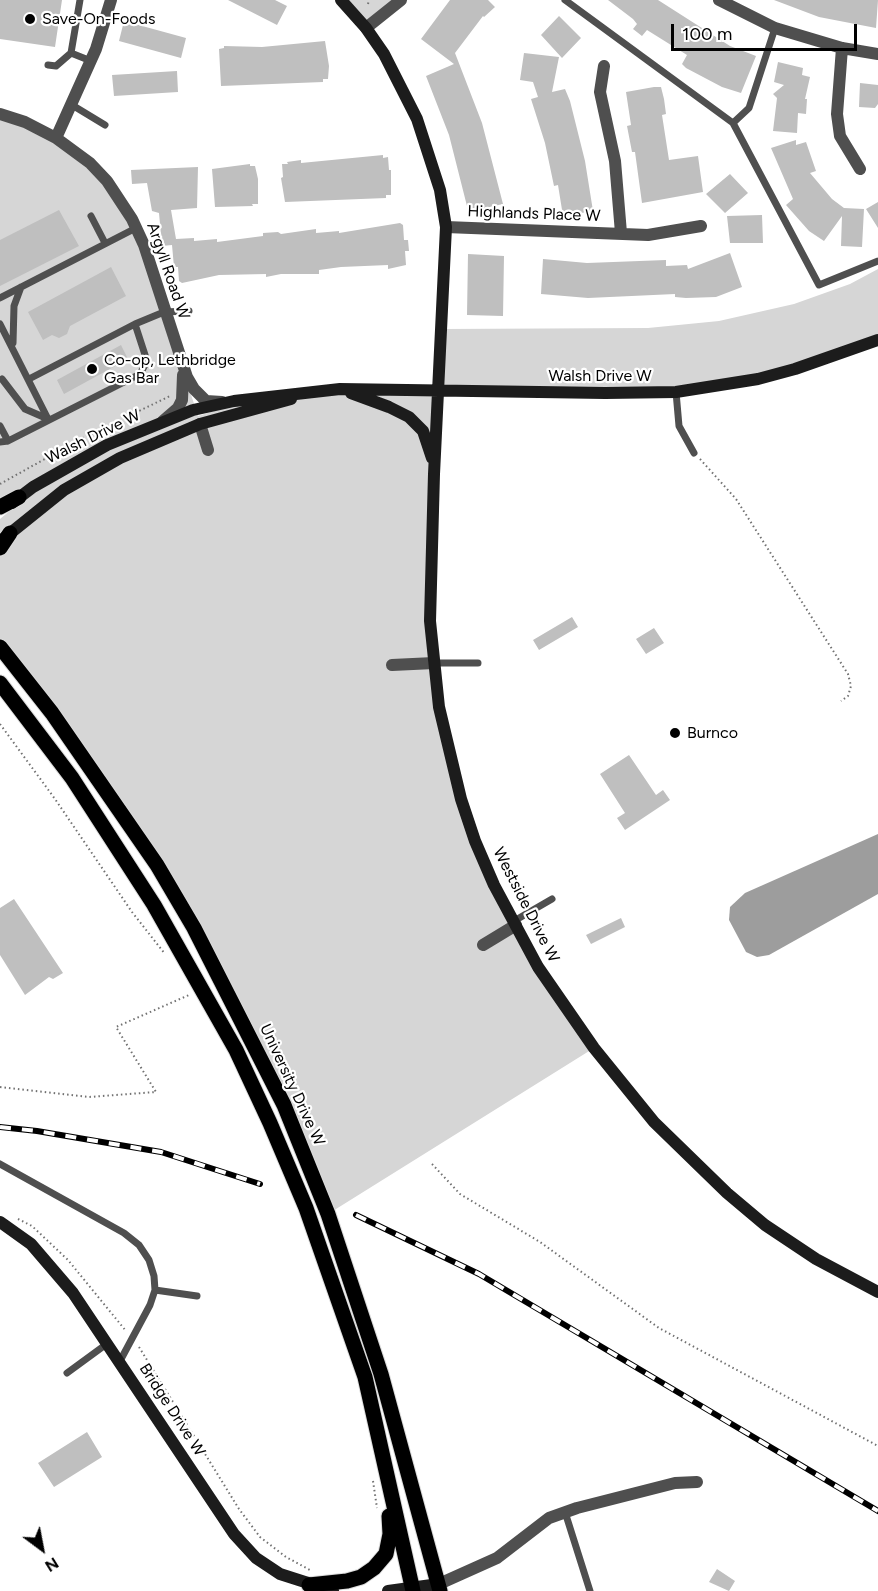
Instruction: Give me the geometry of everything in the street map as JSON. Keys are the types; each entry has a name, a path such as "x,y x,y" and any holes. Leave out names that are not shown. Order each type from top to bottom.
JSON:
{"main road":[{"path":"0,507 19,497"},
{"path":"0,548 5,537"},
{"path":"0,636 14,665"},
{"name":"University Drive W","path":"0,647 52,712 157,865 194,928 284,1105 328,1214 381,1374 440,1588"},
{"path":"0,683 29,718 112,837 236,1050 306,1208 365,1377 384,1453 413,1590"},
{"path":"309,1585 361,1577 374,1568 386,1554 390,1534 384,1453"}],"street":[{"path":"56,138 91,61 111,0"},
{"name":"Westside Drive W","path":"341,0 366,28 399,82 417,119 440,190 446,227 430,612 439,707 461,799 475,840 538,967 594,1048 654,1122 727,1193 765,1225 816,1259 878,1292"},
{"path":"366,28 400,0"},
{"path":"719,0 775,28 842,48 878,54"},
{"path":"842,48 837,114 840,136 860,169"},
{"name":"Highlands Place W","path":"604,66 600,92 615,160 621,232"},
{"name":"Argyll Road W","path":"0,114 25,122 56,138 90,163 107,181 136,228 181,362"},
{"name":"Highlands Place W","path":"446,227 648,234 701,226"},
{"name":"Walsh Drive W","path":"0,512 19,497 107,445 193,410 234,401 340,389 676,392 786,372 878,340"},
{"path":"181,362 200,397 206,401 234,401"},
{"path":"160,424 178,408 182,400 184,384 181,362"},
{"path":"340,389 409,417 423,430 430,447 434,474"},
{"name":"Walsh Drive W","path":"5,537 40,507 89,474 153,442 200,424 315,391"},
{"path":"200,424 208,450"},
{"path":"392,665 434,663"},
{"path":"483,945 515,923"},
{"name":"Bridge Drive W","path":"0,1222 31,1244 55,1269 108,1343 234,1534 256,1558 280,1574 333,1591"},
{"path":"388,1591 440,1588 497,1558 535,1527 565,1512 675,1484 697,1482"}],"lane":[{"path":"565,0 733,123 819,285 878,261"},
{"path":"48,65 56,66 71,53 81,2"},
{"path":"733,123 749,108 775,28"},
{"path":"71,53 91,61"},
{"path":"72,105 105,125"},
{"path":"91,216 105,243"},
{"path":"0,298 136,228"},
{"path":"12,347 14,306 21,287"},
{"path":"28,379 135,324 165,312 189,311"},
{"path":"0,324 48,419"},
{"path":"0,442 8,441 48,419 72,410 140,374 147,361 135,324"},
{"path":"2,379 25,409 48,419"},
{"path":"676,392 679,426 694,453"},
{"path":"0,426 8,441"},
{"path":"434,663 478,663"},
{"path":"515,923 552,899"},
{"path":"0,1164 124,1233 139,1245 149,1260 155,1290 120,1361"},
{"path":"155,1290 197,1296"},
{"path":"67,1373 108,1343"},
{"path":"565,1512 590,1591"}],"path":[{"path":"368,4 369,0"},
{"path":"0,484 77,441 170,396"},
{"path":"694,453 736,499 848,674 851,686 848,696 841,701"},
{"path":"0,724 55,799 132,912 170,961"},
{"path":"185,987 194,1004"},
{"path":"0,1087 89,1097 156,1092 116,1027 189,995"},
{"path":"432,1164 460,1194 540,1242 659,1328 878,1446"},
{"path":"16,1217 32,1226 68,1260 132,1338 150,1362 239,1509 260,1537 286,1557 319,1572"},
{"path":"372,1477 377,1510"}],"shaded area":[{"path":"341,0 401,0 366,28"},
{"path":"0,114 56,138 121,200 164,312 198,416 224,408 315,391 439,389 442,329 648,328 719,321 794,304 850,284 878,269 878,340 716,387 440,389 430,582 449,755 494,885 594,1048 328,1214 194,928 0,647 0,519 13,508 0,512"},
{"path":"878,834 878,894 769,955 757,957 746,952 729,920 730,907 745,893"}],"building":[{"name":"Save-On-Foods","path":"0,0 62,0 55,47 0,39"},
{"path":"228,0 275,0 287,6 277,25"},
{"path":"450,0 488,0 495,7 483,16 455,53 482,123 503,204 476,210 468,210 449,135 426,76 454,64 421,39"},
{"path":"608,0 658,0 730,46 756,56 741,93 722,87 686,68 682,64 687,55 647,30 642,36 633,29 637,24 633,19"},
{"path":"774,0 878,0 876,28 819,17"},
{"path":"559,16 581,38 562,58 541,35"},
{"path":"124,21 186,38 181,58 119,41"},
{"path":"325,41 329,66 328,79 323,79 323,82 221,86 219,49 224,46 262,47"},
{"path":"524,53 559,57 552,92 565,89 570,101 585,161 593,211 563,216 558,185 554,186 545,143 531,99 538,97 533,82 520,80"},
{"path":"778,62 803,68 802,75 810,77 805,99 807,99 806,114 798,113 797,133 773,131 777,98 773,94 784,85 774,82"},
{"path":"177,71 178,92 114,96 112,75"},
{"path":"860,83 878,85 878,104 875,108 859,107"},
{"path":"661,87 664,99 666,114 662,115 669,160 698,156 703,192 642,203 635,152 632,152 627,126 631,125 626,92"},
{"path":"796,140 796,145 806,142 816,171 810,173 832,199 844,208 864,209 862,247 841,246 842,216 824,241 809,231 786,205 793,199 771,148"},
{"path":"383,155 383,158 388,157 389,170 391,170 391,195 386,195 386,198 285,202 281,178 283,177 282,164 301,160 301,163"},
{"path":"250,164 250,166 255,166 258,179 258,204 215,207 212,169"},
{"path":"198,167 197,208 171,210 176,239 194,238 194,241 217,239 217,242 263,236 263,233 278,232 281,234 316,229 316,233 339,231 339,233 400,223 403,225 404,240 408,240 409,251 405,251 406,265 388,269 388,265 341,267 319,270 319,274 281,274 266,277 266,274 219,275 182,283 179,281 178,267 174,267 172,245 162,246 159,213 152,211 147,183 132,184 131,170"},
{"path":"730,174 748,193 725,213 706,194"},
{"path":"878,202 878,228 866,209"},
{"path":"59,210 79,246 0,286 0,240"},
{"path":"762,215 763,243 730,243 727,216"},
{"path":"730,253 742,287 716,297 686,298 675,297 675,294 588,298 541,294 543,259 587,263 666,260 666,266 687,265 688,269"},
{"path":"468,254 504,256 503,316 467,315"},
{"path":"111,267 126,296 70,326 67,334 59,338 52,335 43,340 28,312"},
{"name":"Co-op, Lethbridge Gas Bar","path":"121,345 128,359 64,394 57,380"},
{"path":"572,617 578,627 539,650 533,640"},
{"path":"654,628 664,643 646,654 636,639"},
{"path":"629,755 656,795 663,790 670,800 625,830 617,818 625,813 600,774"},
{"path":"14,899 63,973 53,979 49,977 25,995 0,955 0,908"},
{"path":"621,918 625,927 591,944 586,935"},
{"path":"87,1432 102,1457 54,1487 38,1463"},
{"path":"717,1569 735,1581 729,1591 709,1582"}],"railway":[{"path":"0,1127 161,1152 260,1184"},
{"path":"356,1215 479,1274 878,1511"}],"place":[{"name":"Save-On-Foods","path":"30,19"},
{"name":"Co-op, Lethbridge Gas Bar","path":"92,369"},
{"name":"Burnco","path":"675,733"}]}
